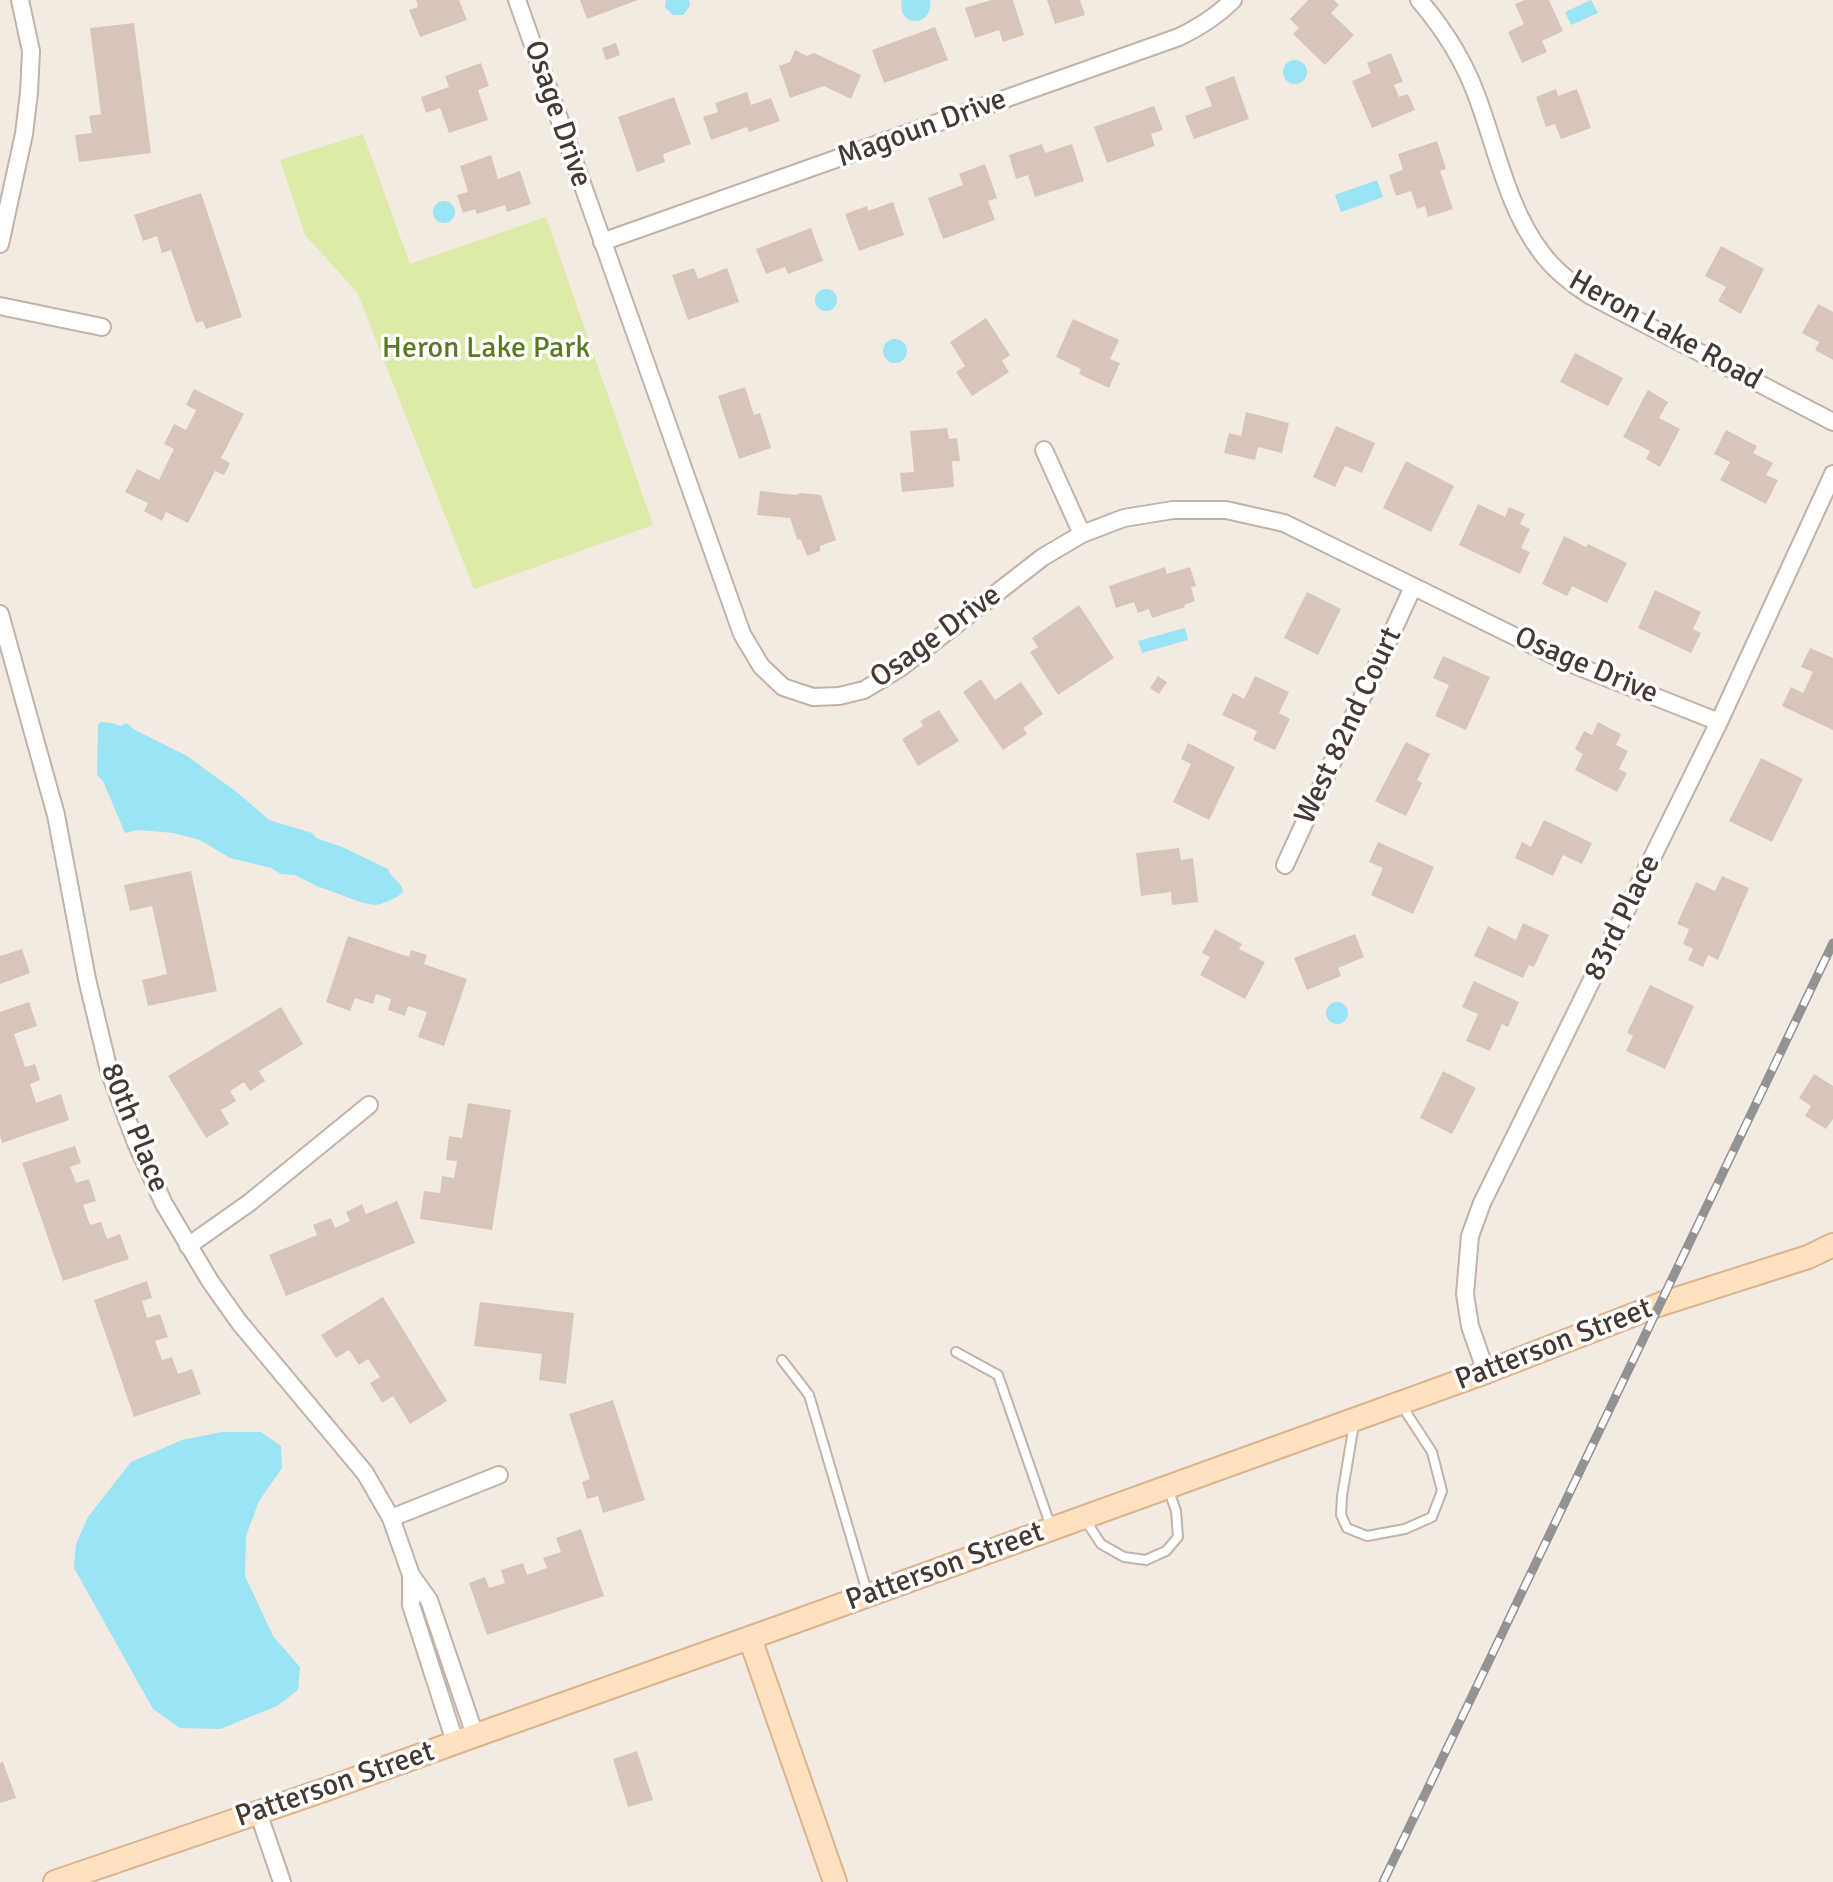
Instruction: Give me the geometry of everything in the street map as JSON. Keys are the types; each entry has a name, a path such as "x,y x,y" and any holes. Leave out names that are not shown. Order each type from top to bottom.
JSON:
{"street":[{"path":"0,244 24,134 29,93 31,51 20,0"},
{"name":"Osage Drive","path":"517,0 742,634 761,666 783,687 813,697 839,696 864,690 900,668 1043,557 1082,534 1124,518 1173,510 1226,510 1284,523 1567,662 1719,722"},
{"name":"Magoun Drive","path":"602,242 1179,37 1201,27 1233,0"},
{"name":"Heron Lake Road","path":"1419,0 1459,55 1476,91 1525,227 1542,254 1566,279 1591,296 1833,422"},
{"path":"0,306 102,327"},
{"path":"1044,450 1082,534"},
{"name":"83rd Place","path":"1486,1372 1470,1326 1465,1294 1470,1236 1482,1203 1719,722 1833,474"},
{"name":"West 82nd Court","path":"1285,865 1413,587"},
{"name":"80th Place","path":"0,614 56,815 87,979 109,1071 136,1143 164,1204 210,1281 239,1322 365,1473 391,1518 411,1575 429,1601 465,1738"},
{"path":"188,1246 249,1203 369,1105"},
{"name":"Patterson Street","path":"55,1882 327,1789 868,1596 1486,1372 1661,1304 1808,1257 1833,1245"},
{"path":"391,1518 499,1475"},
{"path":"750,1638 835,1882"},
{"path":"258,1812 282,1882"}],"lane":[{"path":"956,1352 998,1375 1051,1528"},
{"path":"782,1360 809,1395 868,1596"},
{"path":"1355,1419 1341,1515 1347,1528 1367,1536 1405,1529 1432,1517 1442,1491 1432,1452 1400,1403"},
{"path":"1083,1517 1101,1544 1124,1557 1146,1560 1166,1551 1178,1537 1176,1511 1167,1487"}],"green space":[{"name":"Heron Lake Park","path":"363,134 410,264 546,217 653,525 474,589 357,292 305,235 280,160"}],"water":[{"path":"666,0 689,0 690,6 683,15 673,15 665,7"},
{"path":"902,0 930,0 930,9 921,20 909,20 904,16"},
{"path":"1591,0 1598,13 1571,25 1565,12"},
{"path":"1290,60 1300,60 1307,67 1307,77 1300,84 1290,84 1283,77 1283,67"},
{"path":"1377,180 1383,197 1341,212 1335,195"},
{"path":"444,201 452,204 455,212 452,220 444,223 436,220 433,212 436,204"},
{"path":"826,289 834,292 837,300 834,308 826,311 818,308 815,300 818,292"},
{"path":"895,339 904,342 907,351 904,360 895,363 886,360 883,351 886,342"},
{"path":"1185,628 1188,640 1142,653 1138,641"},
{"path":"101,722 121,726 126,723 187,756 269,820 312,833 316,838 388,869 403,892 381,904 363,903 295,875 281,874 271,868 230,858 200,840 174,833 138,830 125,833 103,781 97,775 98,725"},
{"path":"1337,1002 1345,1005 1348,1013 1345,1021 1337,1024 1329,1021 1326,1013 1329,1005"},
{"path":"222,1432 261,1432 281,1446 282,1468 259,1501 246,1536 245,1576 273,1636 300,1667 298,1690 277,1706 220,1729 180,1728 153,1709 74,1568 76,1544 88,1517 131,1462 182,1440"}],"building":[{"path":"416,0 459,0 467,20 420,37 409,10 418,7"},
{"path":"580,0 638,0 587,19"},
{"path":"991,0 1013,0 1024,35 1003,42 999,30 975,38 965,8"},
{"path":"1047,0 1080,0 1085,15 1055,24"},
{"path":"1308,0 1334,0 1339,5 1331,13 1354,35 1325,65 1293,34 1299,28 1290,19"},
{"path":"1525,0 1549,0 1563,31 1542,41 1547,52 1522,63 1508,32 1524,24 1515,4"},
{"path":"134,23 151,153 79,162 75,135 92,133 89,116 101,114 90,28"},
{"path":"935,27 948,60 884,83 872,50"},
{"path":"616,43 620,55 606,60 602,48"},
{"path":"795,50 807,56 814,53 861,75 851,99 824,86 790,98 779,66 790,62"},
{"path":"1391,53 1403,82 1394,85 1399,97 1408,94 1415,110 1372,128 1352,81 1371,73 1367,63"},
{"path":"481,63 489,86 478,90 488,120 449,133 440,108 426,113 421,97 449,87 445,76"},
{"path":"1234,76 1249,119 1194,139 1185,116 1212,106 1205,87"},
{"path":"1556,89 1558,96 1577,89 1591,128 1561,139 1555,124 1546,127 1536,97"},
{"path":"747,92 751,105 771,98 780,121 749,132 747,127 711,140 703,117 718,112 715,103"},
{"path":"674,97 691,144 663,154 665,162 637,172 618,117"},
{"path":"1154,106 1163,130 1151,134 1155,146 1107,163 1094,127"},
{"path":"1437,141 1446,169 1440,171 1453,209 1428,217 1425,206 1417,209 1411,191 1396,196 1389,175 1403,170 1398,154"},
{"path":"1042,144 1045,153 1072,144 1084,181 1035,197 1028,175 1016,179 1009,155"},
{"path":"491,155 498,179 520,171 531,204 507,212 505,205 477,214 475,209 463,213 457,195 468,192 460,166"},
{"path":"985,164 997,198 988,201 995,220 943,239 928,198 963,185 959,174"},
{"path":"201,193 242,317 206,329 203,321 196,323 171,250 162,253 157,236 143,241 134,215"},
{"path":"893,202 904,235 859,251 845,214 867,206 868,211"},
{"path":"811,228 823,261 788,274 785,267 766,274 756,249"},
{"path":"1721,246 1764,269 1741,314 1718,301 1726,287 1705,276"},
{"path":"694,268 698,279 727,268 739,302 688,320 672,275"},
{"path":"1818,304 1833,312 1833,360 1815,350 1819,342 1802,333"},
{"path":"986,318 1010,355 1002,361 1009,372 972,396 956,372 965,366 950,342"},
{"path":"1073,319 1119,340 1110,359 1120,363 1109,388 1079,374 1081,369 1056,357"},
{"path":"1575,353 1623,378 1608,406 1560,382"},
{"path":"745,387 754,415 760,413 771,448 739,459 718,396"},
{"path":"194,389 244,414 221,458 230,463 224,475 215,471 188,523 166,512 162,521 144,511 148,503 125,492 137,469 159,480 174,449 164,444 174,424 186,430 196,410 186,405"},
{"path":"1648,390 1668,402 1659,418 1680,429 1660,467 1646,459 1650,451 1623,437"},
{"path":"1246,412 1289,423 1282,453 1258,447 1255,460 1224,453 1229,433 1241,436"},
{"path":"1336,426 1375,443 1362,473 1345,466 1335,487 1313,477"},
{"path":"947,428 949,439 957,438 960,461 952,461 954,487 902,492 900,473 914,472 910,431"},
{"path":"1726,430 1757,446 1753,453 1773,463 1766,475 1778,480 1766,504 1720,480 1730,462 1714,454"},
{"path":"1406,461 1454,486 1431,532 1383,508"},
{"path":"760,491 821,495 836,540 820,546 820,551 807,556 790,518 757,515"},
{"path":"1478,504 1505,517 1509,507 1525,514 1520,524 1530,529 1521,548 1530,552 1520,574 1459,545"},
{"path":"1564,536 1627,563 1607,603 1572,586 1567,596 1542,584"},
{"path":"1165,567 1167,574 1190,567 1196,586 1191,587 1195,601 1152,618 1149,609 1138,613 1134,602 1116,608 1109,586"},
{"path":"1655,590 1701,612 1693,629 1701,633 1691,653 1638,628"},
{"path":"1307,592 1341,609 1318,655 1284,638"},
{"path":"1079,605 1114,658 1058,695 1030,652 1038,647 1032,638"},
{"path":"1810,648 1833,658 1833,730 1782,706 1791,687 1803,693 1813,672 1801,667"},
{"path":"1443,656 1490,677 1466,730 1435,716 1449,685 1433,678"},
{"path":"1158,676 1167,682 1159,694 1150,688"},
{"path":"1255,676 1289,692 1279,713 1290,719 1275,750 1253,740 1257,731 1222,715 1233,693 1244,699"},
{"path":"981,679 995,700 1021,682 1043,714 1023,728 1027,734 1003,750 963,692"},
{"path":"939,710 959,741 918,766 902,739 923,726 920,721"},
{"path":"1598,722 1621,734 1616,745 1628,751 1619,769 1627,773 1617,792 1575,770 1583,754 1575,749 1584,731 1592,735"},
{"path":"1406,742 1430,754 1417,780 1422,783 1406,816 1375,801"},
{"path":"1188,743 1235,767 1209,820 1173,802 1191,764 1181,759"},
{"path":"1761,758 1803,779 1772,842 1729,821"},
{"path":"1544,820 1592,843 1582,864 1563,855 1553,876 1515,858 1522,842 1531,847"},
{"path":"1378,842 1434,867 1413,914 1371,895 1383,868 1369,862"},
{"path":"1179,848 1181,860 1193,858 1198,902 1172,905 1171,892 1141,896 1136,853"},
{"path":"191,871 217,991 148,1006 142,980 167,974 152,906 130,911 124,885"},
{"path":"1722,876 1749,888 1718,960 1708,955 1703,967 1688,960 1693,949 1683,944 1689,929 1677,924 1696,882 1715,891"},
{"path":"1523,923 1549,935 1534,967 1529,965 1523,978 1474,956 1488,926 1516,940"},
{"path":"1215,929 1242,944 1239,949 1265,962 1245,999 1200,975 1210,957 1202,953"},
{"path":"1355,934 1364,957 1338,968 1341,976 1307,990 1294,958"},
{"path":"348,936 409,957 411,950 427,955 424,964 467,979 444,1046 418,1037 427,1012 408,1006 405,1016 388,1010 391,999 376,994 373,1004 355,998 350,1011 326,1002"},
{"path":"22,949 30,973 0,984 0,956"},
{"path":"1474,981 1519,1002 1508,1027 1502,1024 1490,1051 1466,1041 1478,1014 1462,1007"},
{"path":"1650,985 1694,1006 1665,1069 1626,1051 1633,1036 1627,1033"},
{"path":"29,1002 37,1026 14,1034 25,1067 35,1064 40,1080 30,1084 36,1103 61,1094 69,1120 2,1143 0,1012"},
{"path":"281,1007 303,1044 259,1071 265,1081 250,1091 244,1082 230,1091 236,1101 221,1110 229,1124 206,1138 168,1076"},
{"path":"1443,1071 1476,1088 1452,1134 1420,1118"},
{"path":"1814,1074 1833,1086 1833,1119 1826,1129 1805,1116 1811,1106 1799,1098"},
{"path":"468,1103 511,1110 492,1230 420,1219 424,1191 440,1193 442,1176 454,1178 457,1161 446,1160 449,1136 462,1138"},
{"path":"75,1146 81,1163 70,1167 76,1183 89,1179 96,1201 83,1205 90,1225 101,1222 107,1239 120,1234 129,1259 63,1281 22,1163"},
{"path":"397,1201 415,1243 286,1296 269,1255 317,1235 313,1225 331,1218 335,1228 350,1221 346,1212 362,1204 366,1214"},
{"path":"147,1281 152,1298 142,1301 147,1318 160,1314 168,1337 155,1341 162,1360 172,1357 178,1374 192,1369 201,1394 134,1417 94,1300"},
{"path":"383,1297 447,1401 410,1424 393,1396 382,1403 370,1383 380,1377 368,1359 359,1365 349,1350 336,1358 321,1335"},
{"path":"480,1302 574,1313 566,1384 539,1380 542,1354 474,1346"},
{"path":"613,1400 645,1500 603,1513 598,1496 587,1499 582,1482 590,1479 569,1414"},
{"path":"581,1529 604,1596 487,1635 469,1583 485,1577 489,1588 505,1583 501,1570 523,1563 527,1575 547,1568 543,1558 561,1552 556,1538"},
{"path":"637,1751 653,1800 628,1807 613,1759"},
{"path":"3,1762 16,1798 0,1803 0,1763"}],"railway":[{"path":"1383,1882 1833,943"}]}
